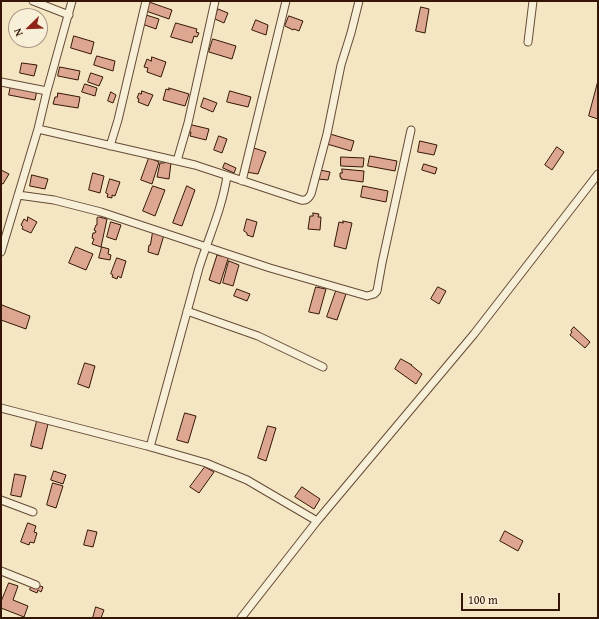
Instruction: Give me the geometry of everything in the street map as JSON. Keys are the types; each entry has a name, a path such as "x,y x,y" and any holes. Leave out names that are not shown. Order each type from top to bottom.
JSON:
{"street":[{"path":"33,1 69,14"},
{"path":"1,252 38,129 72,1"},
{"path":"110,146 118,120 146,1"},
{"path":"177,161 188,123 215,1"},
{"path":"242,181 286,1"},
{"path":"38,129 177,161 301,200 306,200 310,197 327,134 341,65 359,1"},
{"path":"528,42 533,1"},
{"path":"1,82 47,91"},
{"path":"18,195 54,200 101,212 270,268 367,296 374,294 377,291 411,130"},
{"path":"241,618 317,521 474,334 598,174"},
{"path":"150,447 205,247 216,222 225,191 227,176"},
{"path":"187,311 258,336 323,367"},
{"path":"1,408 206,463 247,480 317,521"},
{"path":"1,500 33,512"},
{"path":"1,572 36,585"}],"building":[{"path":"149,2 172,10 169,19 146,11"},
{"path":"421,7 429,9 425,33 416,31"},
{"path":"218,9 228,13 224,23 215,19"},
{"path":"146,15 159,19 156,29 142,24"},
{"path":"289,16 303,21 299,31 285,26"},
{"path":"256,20 268,25 266,35 252,30"},
{"path":"176,23 197,29 196,32 199,33 197,37 194,36 192,43 171,37"},
{"path":"74,36 94,42 91,54 71,48"},
{"path":"213,39 236,46 232,59 209,52"},
{"path":"97,56 115,61 113,71 94,65"},
{"path":"152,57 166,62 161,77 147,72 148,68 144,67 147,59 151,61"},
{"path":"22,63 37,65 34,76 20,73"},
{"path":"60,67 80,71 78,80 58,76"},
{"path":"91,73 103,77 99,86 88,82"},
{"path":"598,81 598,119 589,116"},
{"path":"85,84 97,88 95,96 82,92"},
{"path":"11,85 37,90 35,100 9,95"},
{"path":"169,88 189,94 185,106 163,100 166,89 169,90"},
{"path":"142,91 153,95 148,106 138,102 139,99 137,98 139,93 141,94"},
{"path":"230,91 251,97 248,107 227,102"},
{"path":"111,92 116,95 113,103 108,101"},
{"path":"58,93 80,97 78,108 53,104"},
{"path":"204,98 217,103 213,112 201,107"},
{"path":"192,125 209,129 206,140 190,136 191,132 189,132"},
{"path":"330,134 354,141 351,151 327,144"},
{"path":"219,136 227,139 222,153 214,150"},
{"path":"420,141 437,145 434,155 418,152"},
{"path":"557,147 564,152 552,170 545,165"},
{"path":"254,148 266,152 258,174 246,172"},
{"path":"370,156 397,161 395,171 368,166"},
{"path":"341,157 364,158 363,167 341,166"},
{"path":"149,158 159,162 152,184 141,180"},
{"path":"160,163 171,163 169,179 157,177"},
{"path":"225,163 236,168 234,173 223,168"},
{"path":"424,164 437,168 435,174 422,170"},
{"path":"342,169 364,171 363,182 341,179 340,173 342,173"},
{"path":"1,170 9,174 3,184 1,183"},
{"path":"320,170 330,172 328,180 318,179"},
{"path":"93,173 104,176 100,193 89,190"},
{"path":"32,175 48,179 45,189 30,186"},
{"path":"110,179 120,182 115,196 112,195 112,198 107,197 108,194 106,193"},
{"path":"153,186 165,190 155,216 143,211"},
{"path":"187,186 195,190 182,226 173,223"},
{"path":"363,186 388,191 386,202 361,197"},
{"path":"313,213 319,214 318,217 321,217 320,230 308,229 310,216 313,216"},
{"path":"28,217 37,222 31,233 22,229 23,227 21,225 24,219 27,221"},
{"path":"97,218 107,219 101,247 92,244 94,239 92,238 93,233 96,231 94,230 97,225"},
{"path":"247,219 257,222 253,237 247,235 244,231"},
{"path":"343,221 352,223 346,249 334,246 339,222 343,223"},
{"path":"111,222 121,225 116,240 107,237"},
{"path":"153,232 164,235 158,255 148,252"},
{"path":"76,247 93,254 86,270 69,263"},
{"path":"102,247 109,249 108,254 111,255 110,260 99,258"},
{"path":"221,254 229,256 220,284 209,280 217,255 221,256"},
{"path":"117,258 126,261 121,278 118,276 117,279 112,277 113,275 111,274"},
{"path":"229,261 239,265 233,286 223,283"},
{"path":"316,287 326,289 319,314 309,312"},
{"path":"438,287 446,291 439,304 431,299"},
{"path":"237,289 250,294 247,301 234,296"},
{"path":"336,291 346,294 337,320 327,317"},
{"path":"2,305 30,316 26,329 1,320"},
{"path":"574,327 590,342 585,348 570,335"},
{"path":"401,359 412,365 422,374 416,384 395,369"},
{"path":"85,363 95,366 89,388 78,384"},
{"path":"185,413 196,416 188,443 177,440"},
{"path":"37,421 48,424 42,449 31,446"},
{"path":"268,426 276,428 266,461 258,458"},
{"path":"205,467 214,472 199,493 190,487"},
{"path":"54,471 66,475 63,484 51,480"},
{"path":"15,474 26,476 21,497 11,495"},
{"path":"53,483 63,486 56,508 47,505"},
{"path":"302,487 320,499 314,509 295,497"},
{"path":"28,523 36,526 34,532 37,533 34,543 30,542 29,545 21,542"},
{"path":"88,530 97,532 93,547 84,545"},
{"path":"505,531 523,541 518,551 500,541"},
{"path":"9,583 18,586 13,600 28,606 24,617 1,608 1,602"},
{"path":"32,583 43,587 41,592 38,590 37,593 30,590"},
{"path":"96,607 104,610 101,618 93,618"}]}
